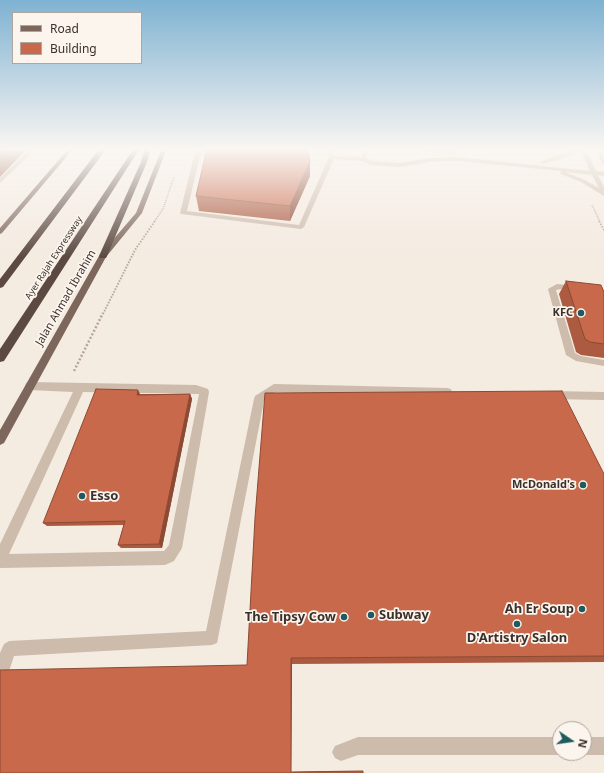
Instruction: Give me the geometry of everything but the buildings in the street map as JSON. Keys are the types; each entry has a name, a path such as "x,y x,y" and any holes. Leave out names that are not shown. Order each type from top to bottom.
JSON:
{"highway":[{"path":"0,285 77,184"},
{"name":"Ayer Rajah Expressway","path":"0,358 113,184"},
{"path":"103,256 134,184"}],"main road":[{"path":"0,232 41,184"},
{"name":"Jalan Ahmad Ibrahim","path":"0,440 103,256 139,213 151,184"}],"street":[{"path":"190,184 183,213 302,227 320,184"},
{"path":"588,184 604,194"},
{"path":"599,184 604,194"},
{"path":"582,289 560,286 552,288 570,355 579,359 604,363"},
{"path":"30,386 66,388 80,388 196,389 204,392 172,553 165,558 0,560 80,388"},
{"path":"0,674 9,649 212,638 258,399 274,388 455,392"},
{"path":"541,394 604,396"},
{"path":"341,752 358,746 552,746"},
{"path":"592,746 604,746"}],"path":[{"path":"66,388 135,250 163,209 172,184"}],"place":[{"name":"KFC","path":"581,313"},
{"name":"McDonald's","path":"583,485"},
{"name":"Esso","path":"82,496"},
{"name":"Ah Er Soup","path":"582,609"},
{"name":"Subway","path":"371,615"},
{"name":"The Tipsy Cow","path":"344,617"},
{"name":"D'Artistry Salon","path":"517,624"}]}
